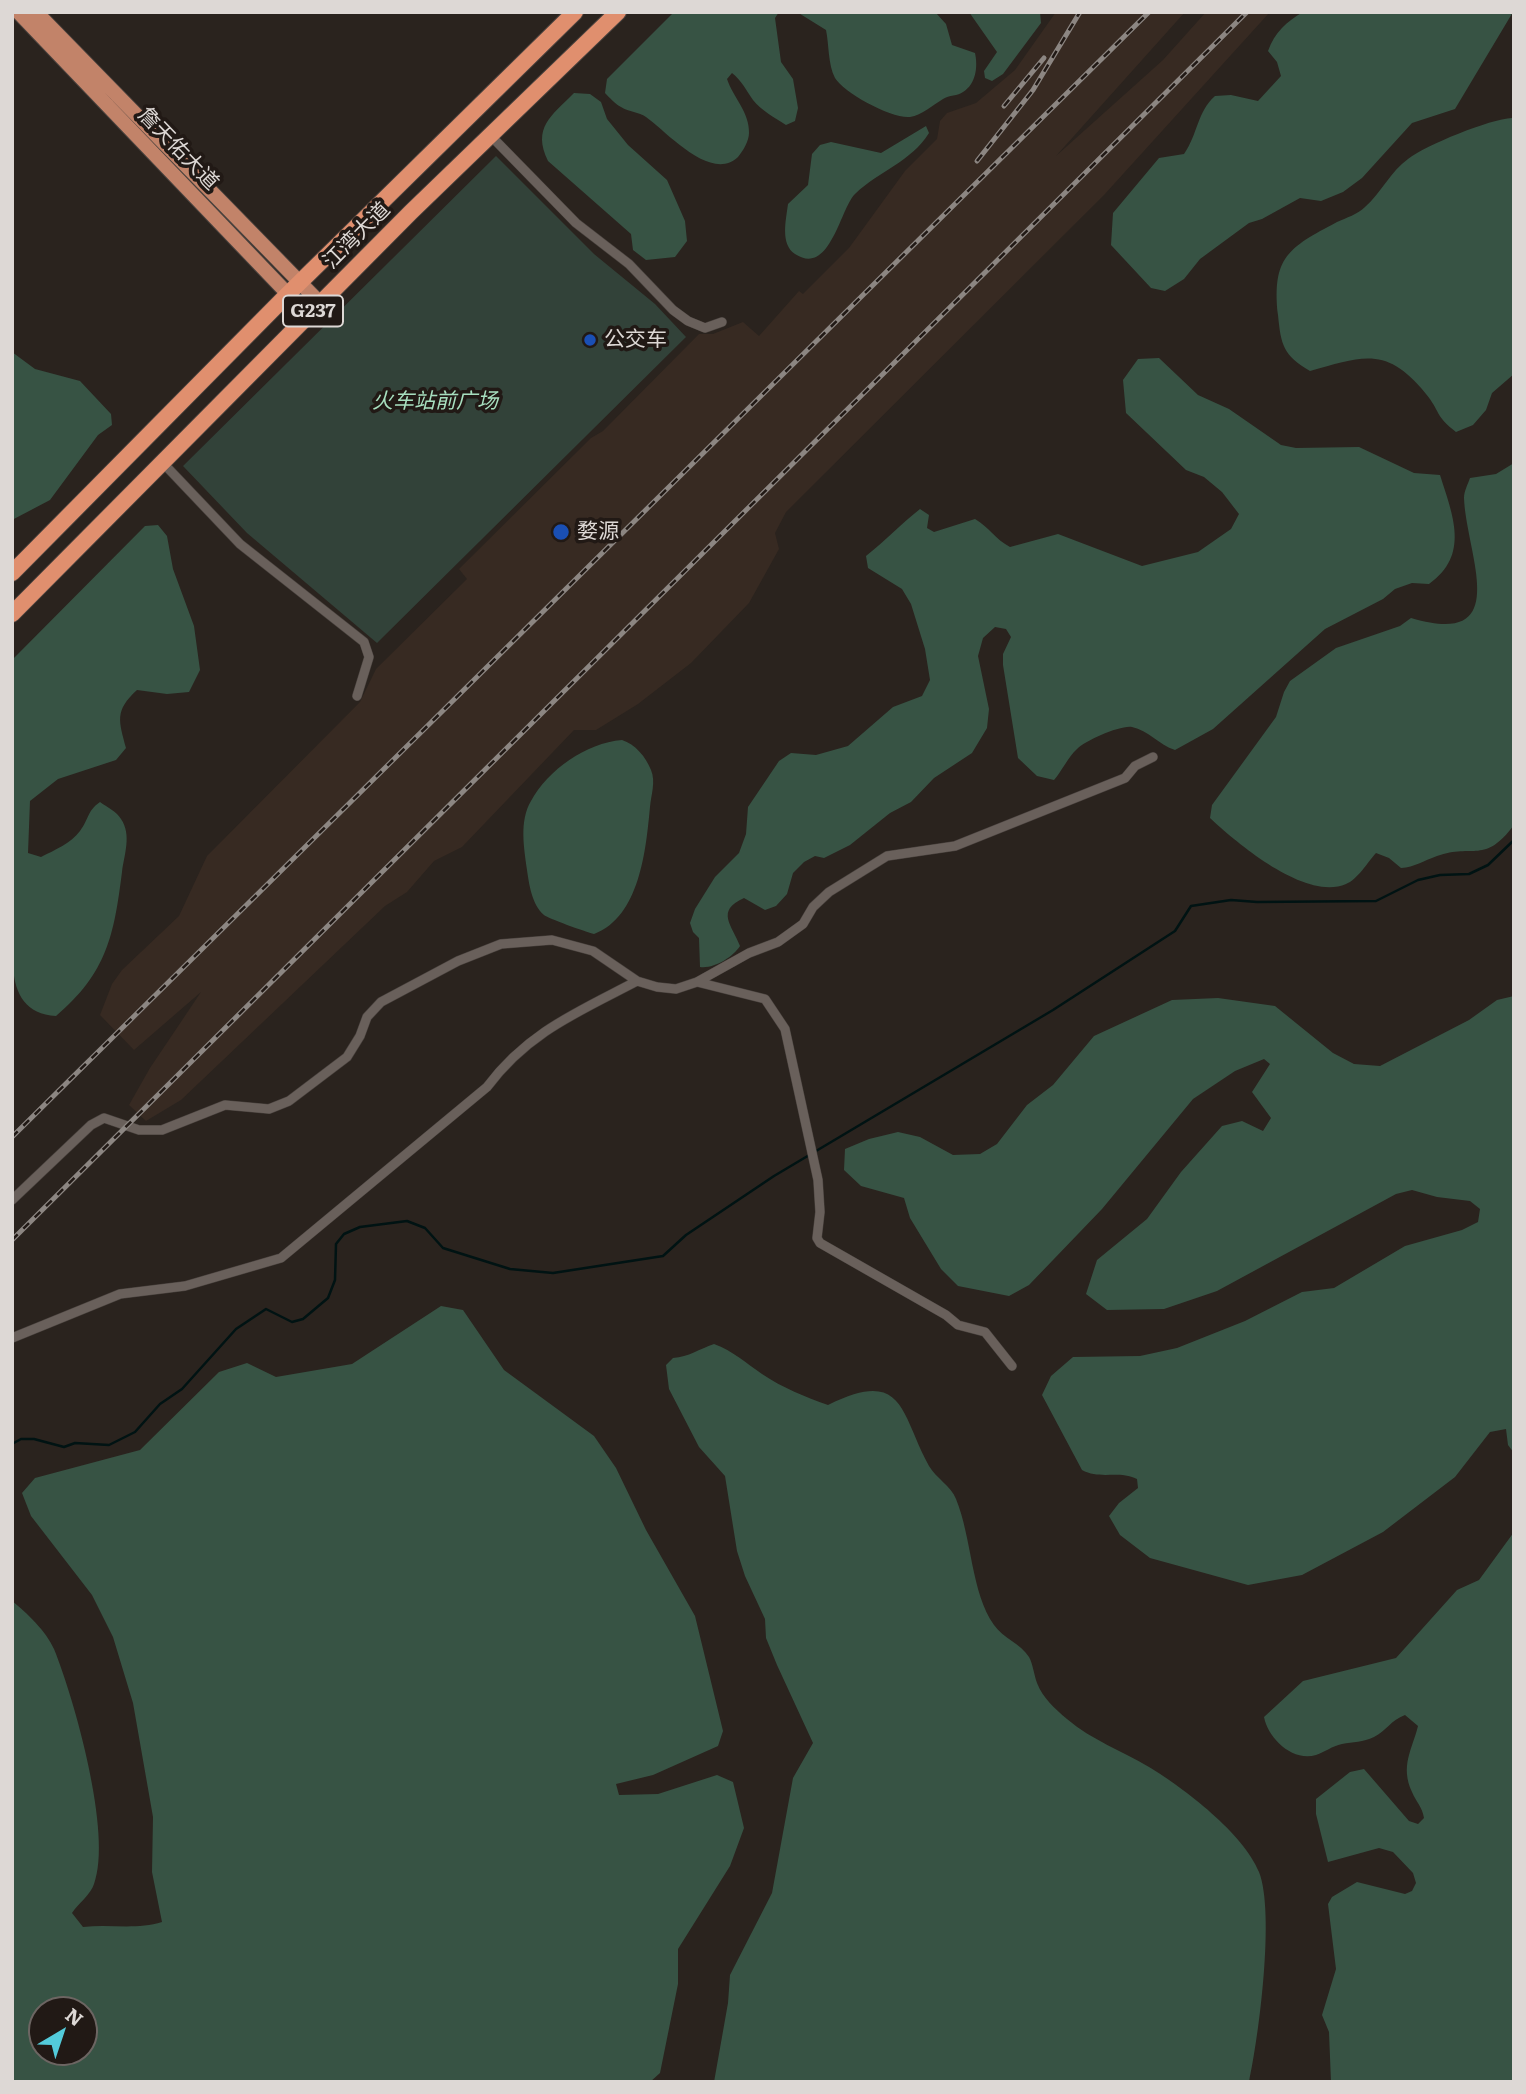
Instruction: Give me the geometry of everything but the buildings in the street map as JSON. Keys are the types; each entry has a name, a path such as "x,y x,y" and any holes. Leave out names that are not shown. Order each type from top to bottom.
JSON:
{"highway":[{"name":"江湾大道","path":"12,573 294,289 575,12"},
{"name":"江湾大道","path":"12,614 164,464 320,303 618,12"}],"main road":[{"name":"詹天佑大道","path":"19,12 294,289 320,303"},
{"name":"詹天佑大道","path":"36,12 294,289 308,315"}],"street":[{"path":"491,136 576,222 629,264 684,319 705,328 722,322"},
{"path":"164,464 240,544 364,642 369,657 357,696"},
{"path":"12,1200 91,1125 104,1118 139,1130 162,1130 225,1105 269,1109 289,1101 347,1057 360,1037 368,1017 381,1002 458,961 501,944 552,940 612,961 637,981 676,989 697,982 749,953 778,942 803,924 813,907 829,891 887,856 955,846 1125,778 1135,765 1153,757"},
{"path":"12,1338 120,1294 185,1286 281,1258 487,1087 503,1066 534,1037 637,981"},
{"path":"697,982 759,996 779,1015 785,1029 818,1180 820,1212 817,1238 820,1243 946,1315 958,1325 985,1332 1012,1366"}],"shaded area":[{"path":"1056,12 1185,12 1056,156 1163,60 1206,12 1270,12 1104,195 786,512 775,533 779,549 749,603 691,663 638,704 596,730 574,730 462,847 434,861 407,892 385,906 181,1100 146,1121 129,1105 150,1068 201,992 134,1050 100,1015 112,984 122,970 179,916 207,856 360,702 376,669 467,579 459,569 591,438 603,431 699,334 713,334 743,322 759,336 799,291 803,294 849,248 905,171 937,139 940,121 947,113 976,103 1015,70"}],"green space":[{"path":"674,12 779,12 775,18 781,62 793,79 798,108 795,121 786,125 764,110 732,73 727,79 747,119 749,136 738,157 727,163 715,164 689,152 646,117 615,103 605,93 607,79"},
{"path":"797,12 936,13 946,24 952,45 975,53 976,69 973,80 963,92 945,98 919,114 902,117 892,114 858,97 840,84 831,67 826,30"},
{"path":"969,12 1040,12 1041,23 1003,74 992,81 985,78 984,71 997,52"},
{"path":"1303,12 1513,12 1455,109 1412,123 1362,178 1343,192 1321,201 1300,198 1262,219 1249,223 1200,259 1184,279 1165,291 1151,288 1111,245 1113,213 1159,158 1184,154 1201,116 1215,96 1231,95 1258,101 1281,76 1277,62 1268,51 1274,38 1282,28"},
{"path":"574,93 590,94 601,102 607,119 628,145 667,180 685,221 687,241 675,257 646,260 633,250 631,234 548,161 542,140 546,123"},
{"path":"1512,118 1514,374 1492,393 1486,410 1473,425 1456,432 1444,422 1412,379 1386,362 1360,359 1310,371 1294,360 1282,342 1278,315 1278,280 1287,256 1306,239 1362,209 1396,170 1417,153 1474,128"},
{"path":"926,126 929,133 913,152 855,194 825,249 817,256 807,259 790,250 785,231 788,204 808,185 812,154 820,145 831,142 881,153"},
{"name":"火车站前广场","path":"496,156 594,254 655,304 686,337 377,643 247,533 183,466"},
{"path":"12,352 35,369 80,381 111,414 112,425 98,435 50,500 12,520"},
{"path":"1159,358 1198,395 1229,409 1281,445 1296,448 1359,447 1414,473 1440,475 1450,505 1455,534 1450,560 1442,573 1429,584 1412,583 1395,589 1383,599 1325,629 1213,729 1175,750 1138,729 1119,728 1077,749 1054,780 1037,776 1018,758 1003,665 1003,654 1011,637 1006,629 995,627 983,638 978,656 989,709 987,728 972,753 934,778 911,802 890,813 850,845 824,858 815,856 804,862 793,873 787,894 776,906 765,910 744,898 735,903 730,908 728,919 740,946 723,961 700,967 699,938 690,923 695,909 715,877 739,853 746,834 748,807 779,761 791,753 816,755 848,746 893,707 922,696 930,680 925,649 911,604 902,589 868,568 866,556 920,509 929,515 927,528 934,532 975,519 1010,547 1058,534 1142,566 1198,552 1231,529 1239,514 1222,492 1204,477 1186,470 1126,413 1123,380 1138,359"},
{"path":"1514,463 1514,825 1495,845 1486,849 1450,853 1406,867 1401,868 1389,858 1376,853 1350,882 1330,887 1312,885 1274,868 1210,818 1212,805 1276,717 1290,681 1336,648 1400,626 1411,618 1443,624 1463,620 1474,608 1477,591 1476,569 1465,493 1470,478 1496,474"},
{"path":"158,525 167,536 173,569 194,626 200,670 189,692 167,694 137,690 122,710 120,723 126,748 116,760 58,779 30,801 28,853 41,857 67,843 80,831 90,812 100,802 119,816 127,838 115,915 105,952 87,984 73,1000 56,1016 46,1014 30,1007 24,1001 16,986 13,967 12,660 145,526"},
{"path":"622,740 640,752 653,779 646,842 638,880 622,913 594,934 547,917 537,906 530,888 526,862 523,835 525,817 538,790 569,760 595,746"},
{"path":"1514,996 1514,1453 1508,1445 1506,1429 1490,1432 1455,1477 1383,1532 1302,1575 1248,1585 1150,1558 1120,1535 1109,1516 1119,1503 1138,1488 1137,1479 1082,1470 1042,1395 1051,1376 1073,1357 1140,1356 1177,1348 1245,1321 1302,1292 1334,1288 1405,1246 1462,1230 1478,1222 1480,1209 1470,1201 1437,1197 1412,1190 1396,1194 1217,1291 1164,1309 1107,1310 1086,1294 1097,1260 1147,1219 1181,1172 1222,1126 1242,1121 1263,1131 1271,1118 1252,1092 1270,1064 1264,1059 1235,1071 1193,1099 1102,1209 1029,1285 1009,1296 958,1286 941,1269 910,1218 904,1198 861,1186 844,1170 845,1149 869,1139 898,1132 920,1137 953,1155 980,1154 997,1144 1027,1105 1053,1085 1094,1036 1172,1000 1218,998 1275,1006 1333,1053 1354,1064 1380,1066 1469,1020 1497,1000"},
{"path":"441,1306 463,1310 504,1370 594,1436 616,1468 646,1530 695,1616 723,1731 718,1746 653,1775 616,1784 619,1795 658,1794 717,1775 733,1782 744,1828 730,1866 678,1949 678,1984 660,2073 650,2082 12,2082 12,1601 36,1623 54,1649 89,1766 99,1834 99,1862 92,1888 72,1913 83,1927 143,1926 162,1922 152,1872 153,1817 133,1703 113,1637 92,1595 31,1516 22,1493 35,1478 140,1450 219,1372 247,1363 276,1377 352,1364"},
{"path":"714,1344 778,1384 828,1405 872,1391 886,1394 897,1401 929,1466 956,1499 986,1612 998,1630 1029,1657 1039,1688 1046,1698 1077,1727 1149,1767 1195,1799 1227,1828 1251,1857 1259,1872 1264,1891 1266,1944 1261,2006 1249,2082 714,2082 728,2003 730,1975 772,1893 793,1778 813,1743 766,1638 765,1619 745,1576 737,1551 725,1476 699,1447 669,1389 666,1365 673,1358"},
{"path":"1514,1532 1514,2082 1331,2082 1329,2032 1322,2015 1336,1969 1328,1904 1332,1897 1357,1882 1405,1894 1412,1891 1416,1883 1413,1873 1393,1852 1379,1848 1328,1862 1316,1814 1316,1799 1350,1772 1364,1769 1409,1821 1418,1824 1424,1818 1409,1783 1407,1766 1418,1726 1405,1715 1374,1737 1338,1745 1307,1756 1290,1752 1276,1740 1264,1717 1303,1681 1396,1658 1457,1590 1479,1580"}],"waterway":[{"path":"12,1444 21,1439 34,1439 64,1447 75,1443 109,1445 135,1432 160,1404 182,1389 236,1329 266,1309 292,1322 303,1319 328,1298 335,1280 336,1244 344,1234 360,1227 407,1221 425,1228 443,1248 510,1269 553,1273 663,1256 686,1235 774,1176 1053,1010 1175,931 1191,906 1231,900 1376,901 1418,880 1440,875 1469,874 1488,865 1514,840"}],"railway":[{"path":"977,161 1033,90 1080,12"},
{"path":"12,1137 1149,12"},
{"path":"12,1240 1247,12"},
{"path":"1004,106 1044,58"}],"place":[{"name":"公交车","path":"590,340"},
{"name":"婺源","path":"561,532"}]}
